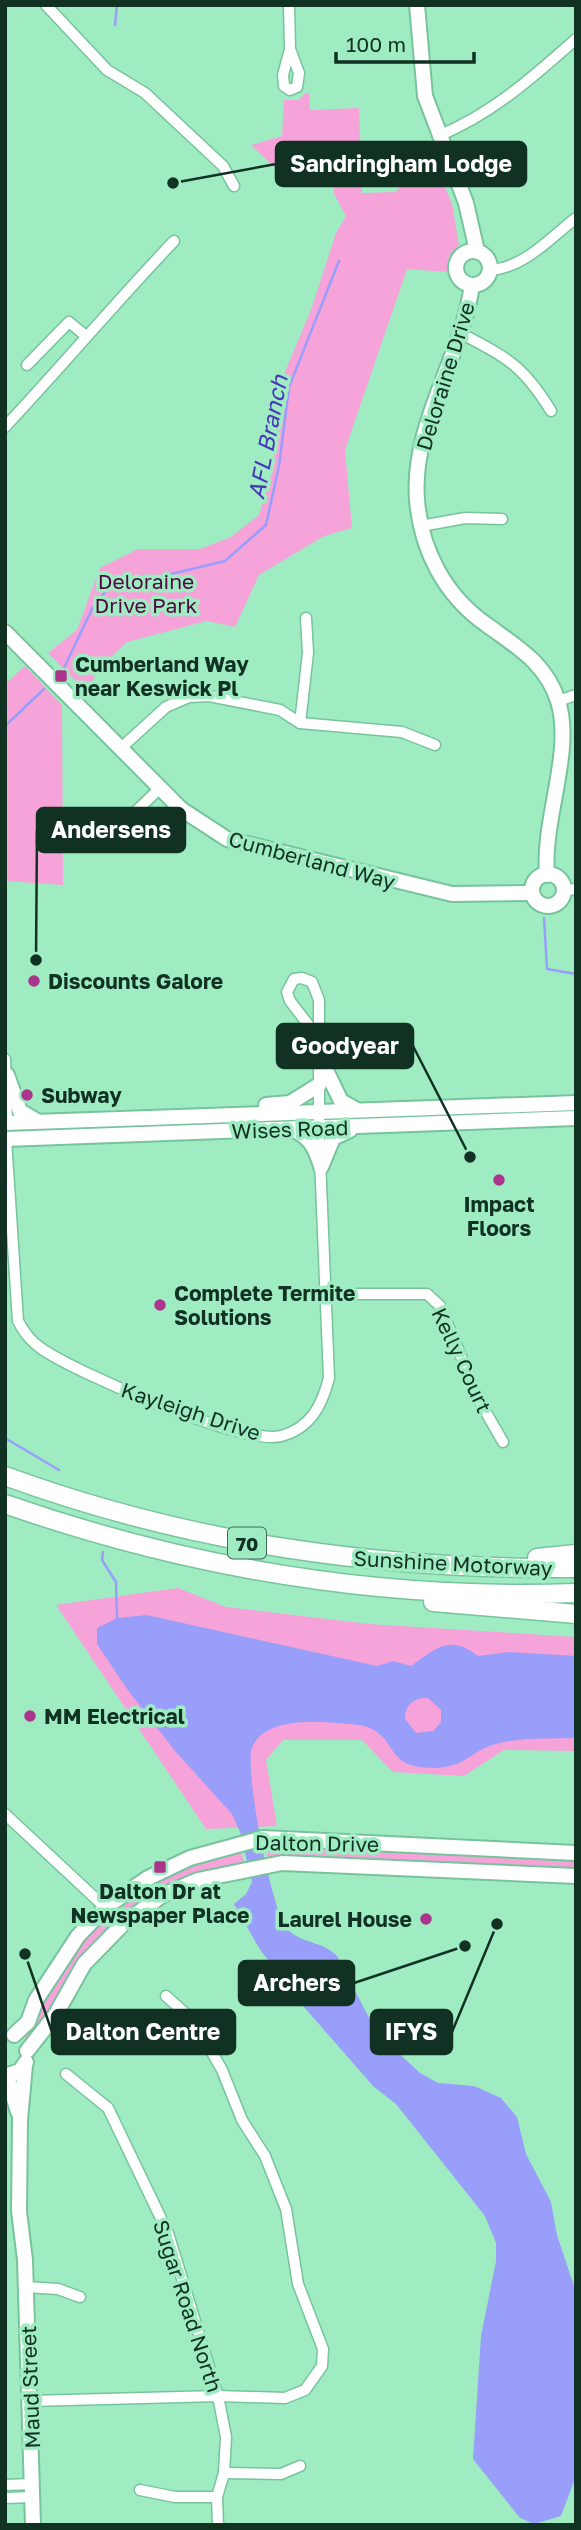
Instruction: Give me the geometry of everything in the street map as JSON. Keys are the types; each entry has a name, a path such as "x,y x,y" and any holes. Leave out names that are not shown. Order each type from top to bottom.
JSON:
{"highway":[{"name":"Sunshine Motorway","path":"5,1476 136,1517 249,1543 401,1564 497,1569 576,1567"},
{"name":"Sunshine Motorway","path":"5,1504 157,1549 275,1574 353,1585 452,1592 576,1593"},
{"path":"497,1569 520,1559 576,1554"},
{"path":"353,1585 376,1595 397,1598 487,1609 576,1614"}],"main road":[{"path":"417,5 421,77 438,136 466,203 477,251 489,260 490,270 482,282 472,285 458,276 456,265 466,252 477,251"},
{"name":"Deloraine Drive","path":"472,285 469,308 425,437 418,471 421,526 428,550 450,591 467,610 521,648 539,666 558,701 562,737 547,832 547,874"},
{"name":"Cumberland Way","path":"5,632 160,788 204,826 248,846 452,894 532,893"},
{"path":"547,874 557,877 570,890 552,906 537,902 532,893 537,878 547,874"},
{"path":"319,1056 341,1101 362,1111"},
{"path":"7,1075 20,1111 39,1122"},
{"path":"217,1116 251,1106 290,1103 319,1085"},
{"name":"Wises Road","path":"6,1132 39,1122 576,1103"},
{"name":"Wises Road","path":"6,1132 290,1129 576,1118"},
{"path":"321,1167 332,1138 361,1126"},
{"path":"290,1129 305,1135 313,1144 321,1167"},
{"name":"Dalton Drive","path":"10,2034 28,2022 36,2000 78,1936 106,1907 148,1878 179,1863 235,1843 263,1838 575,1853"},
{"name":"Dalton Drive","path":"26,2058 56,2014 84,1965 123,1924 161,1896 198,1880 268,1864 576,1876"},
{"path":"6,2076 26,2058 10,2034"},
{"name":"Maud Street","path":"26,2058 20,2120 27,2209 24,2260 34,2521"},
{"name":"Maud Street","path":"6,2076 20,2120"}],"street":[{"path":"289,5 290,49"},
{"path":"48,8 107,70 145,93 223,166 234,186"},
{"path":"438,136 467,124 505,100 576,39"},
{"path":"490,270 506,269 522,260 576,218"},
{"path":"5,427 77,351 86,336 174,241"},
{"path":"27,365 69,322 86,336"},
{"path":"460,333 519,367 533,382 551,411"},
{"path":"421,526 465,518 502,519"},
{"path":"300,723 308,653 306,618"},
{"path":"558,701 576,695"},
{"path":"121,748 166,707 189,697 219,696 280,710 300,723 402,732 435,745"},
{"path":"125,822 160,788"},
{"name":"Kayleigh Drive","path":"5,1059 6,1132 18,1321 26,1336 43,1349 104,1382 258,1438 281,1436 306,1425 323,1403 330,1378 319,1128 317,991 312,982 302,978 293,979 287,992 290,1001 317,1036"},
{"name":"Kelly Court","path":"327,1294 427,1294 440,1306 480,1402 503,1441"},
{"path":"5,1814 123,1924"},
{"path":"30,2401 218,2396 285,2398 295,2395 314,2381 323,2366 323,2349 298,2284 286,2209 265,2155 242,2120 222,2070 195,2022 166,1996"},
{"name":"Sugar Road North","path":"66,2074 108,2108 162,2220 218,2396 226,2437 224,2473 217,2497 218,2525"},
{"path":"26,2287 58,2289 80,2297"},
{"path":"224,2473 281,2474 300,2466"},
{"path":"5,2485 34,2490"},
{"path":"5,2498 34,2490"},
{"path":"140,2490 175,2497 217,2497"}],"green space":[{"name":"Deloraine Drive Park","path":"305,93 309,93 310,110 359,108 362,193 395,192 432,156 452,204 459,245 449,256 447,272 407,269 345,450 352,528 324,536 259,575 235,627 207,621 127,642 95,673 93,688 86,692 48,653 77,630 100,568 138,549 200,549 231,537 259,515 272,472 284,374 311,310 336,233 346,216 334,194 334,186 292,184 251,145 282,136 284,100 299,100"},
{"path":"25,666 62,705 63,885 5,881 5,684"},
{"path":"178,1588 226,1607 369,1624 576,1637 576,1751 504,1750 464,1776 393,1772 362,1740 283,1740 266,1760 277,1826 206,1829 56,1605"},
{"path":"265,1847 570,1860 576,1862 576,1872 268,1857"},
{"path":"241,1851 244,1863 197,1876 133,1909 125,1910 124,1903 150,1884 194,1864"},
{"path":"101,1921 108,1923 111,1929 29,2038 25,2037 24,2033 58,1974"}],"water":[{"path":"147,1615 377,1666 393,1661 411,1666 436,1649 451,1645 468,1649 478,1656 509,1652 576,1656 576,1738 506,1742 487,1747 453,1765 433,1768 407,1763 399,1758 379,1733 367,1727 338,1723 298,1723 278,1726 261,1735 252,1748 251,1761 252,1783 267,1870 287,1929 337,1956 377,2033 420,2073 438,2083 474,2086 501,2098 517,2117 526,2154 551,2202 557,2235 576,2292 576,2476 561,2516 534,2524 520,2518 473,2459 481,2336 496,2261 496,2243 485,2216 396,2104 373,2086 297,1999 259,1948 234,1904 246,1894 252,1882 240,1832 232,1814 175,1751 127,1689 97,1644 97,1628 117,1618","holes":["428,1698 441,1710 441,1722 433,1731 416,1733 405,1719 409,1706 419,1699"]}],"waterway":[{"path":"115,25 117,5"},
{"name":"AFL Branch","path":"64,668 93,607 117,577 163,576 225,561 266,525 279,466 289,387 339,261"},
{"name":"AFL Branch","path":"5,726 44,689"},
{"path":"544,918 547,969 576,974"},
{"name":"AFL Branch","path":"5,1438 59,1470"},
{"name":"AFL Branch","path":"103,1552 102,1560 116,1582 117,1618"}],"place":[{"name":"Sandringham Lodge","path":"173,183"},
{"name":"Cumberland Way near Keswick Pl","path":"61,676"},
{"name":"Andersens","path":"36,960"},
{"name":"Discounts Galore","path":"34,981"},
{"name":"Subway","path":"27,1095"},
{"name":"Goodyear","path":"470,1157"},
{"name":"Impact Floors","path":"499,1180"},
{"name":"Complete Termite Solutions","path":"160,1305"},
{"name":"MM Electrical","path":"30,1716"},
{"name":"Dalton Dr at Newspaper Place","path":"160,1867"},
{"name":"Laurel House","path":"426,1919"},
{"name":"IFYS","path":"497,1924"},
{"name":"Archers","path":"465,1946"},
{"name":"Dalton Centre","path":"25,1954"}]}
